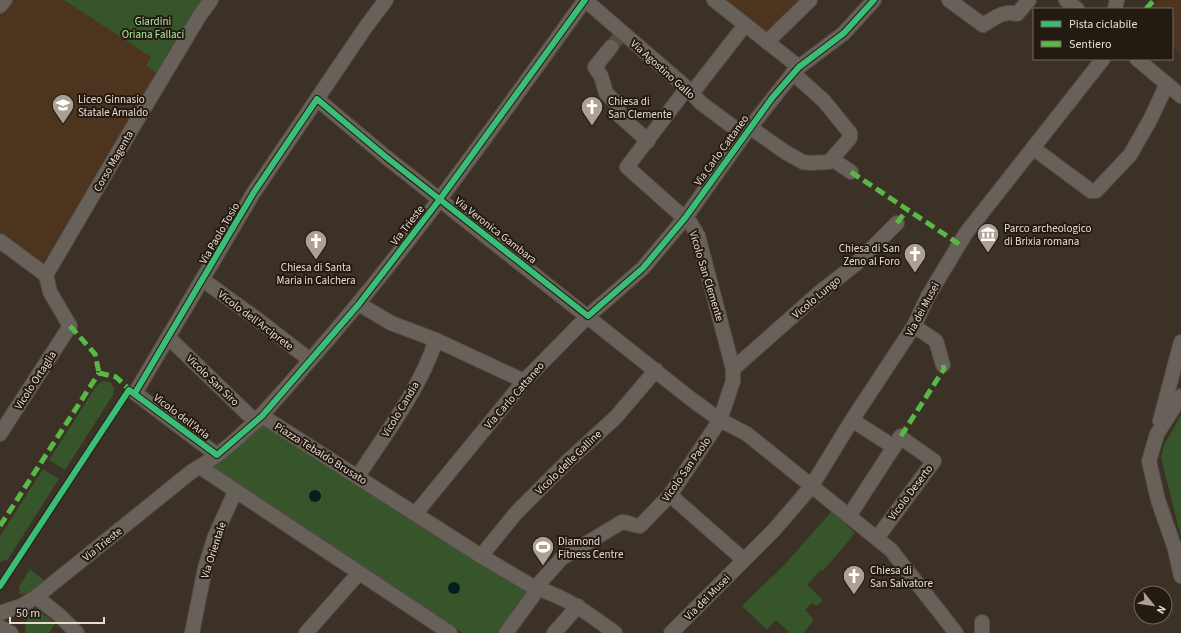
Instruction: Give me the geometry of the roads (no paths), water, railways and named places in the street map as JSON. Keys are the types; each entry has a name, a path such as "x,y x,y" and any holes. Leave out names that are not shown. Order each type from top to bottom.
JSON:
{"street":[{"path":"0,6 5,0"},
{"name":"Corso Magenta","path":"46,274 200,15 211,0"},
{"name":"Via Paolo Tosio","path":"135,393 169,338 254,192 365,28 386,0"},
{"name":"Via Agostino Gallo","path":"585,0 622,34 689,90 701,104 785,152 810,163 829,162 832,159"},
{"name":"Via Trieste","path":"259,419 359,304 440,199 585,0"},
{"path":"714,0 767,42 796,70 850,133 850,138 832,159 851,172"},
{"path":"767,42 810,0"},
{"name":"Via Carlo Cattaneo","path":"416,513 524,381 588,316 643,268 688,221 747,131 796,70 844,33 874,0"},
{"path":"949,0 983,25 1002,13 1012,12 1017,14 1029,0"},
{"path":"1066,0 1075,8"},
{"name":"Vicolo San Clemente","path":"720,420 733,381 733,369 698,236 688,221 627,168 689,90 745,25"},
{"path":"611,47 595,66 602,76 606,93 617,104 620,116 648,141"},
{"name":"Via dei Musei","path":"671,633 774,530 811,487 852,420 914,326 928,296 966,232 1102,60"},
{"path":"1139,60 1181,96"},
{"path":"1033,148 1091,191 1096,191 1130,155 1150,120 1158,99 1167,84"},
{"name":"Via Veronica Gambara","path":"317,99 386,157 691,399 720,420 747,434 811,487 877,538 891,550 956,633"},
{"name":"Vicolo Lungo","path":"733,369 820,292 856,264 896,222"},
{"path":"0,241 46,274"},
{"name":"Vicolo Ortaglia","path":"0,434 70,326 50,292 46,274"},
{"name":"Vicolo dell'Arciprete","path":"202,280 257,318 310,360"},
{"path":"359,304 392,323 436,340 524,381"},
{"path":"914,326 936,340 943,365"},
{"name":"Vicolo San Siro","path":"169,338 259,419"},
{"name":"Vicolo Candia","path":"358,476 404,406 430,360 436,340"},
{"path":"1181,342 1149,461 1158,500 1176,549 1181,576"},
{"name":"Vicolo delle Galline","path":"481,556 516,513 568,461 616,417 656,370"},
{"name":"Vicolo dell'Aria","path":"135,393 217,455"},
{"path":"1157,434 1181,396"},
{"path":"259,419 217,455 200,467 235,492 450,633"},
{"name":"Piazza Tebaldo Brusato","path":"259,419 358,476 481,556 535,588 554,593 578,606 616,633"},
{"name":"Vicolo San Paolo","path":"535,588 562,558 622,522 627,522 633,526 640,526 670,495 720,420"},
{"path":"849,516 898,440 852,420"},
{"name":"Vicolo Deserto","path":"877,538 934,461 898,440"},
{"name":"Via Trieste","path":"0,613 21,606 36,597 190,472 200,467"},
{"name":"Via Orientale","path":"192,633 205,568 215,536 235,492"},
{"path":"670,495 744,560"},
{"path":"306,633 359,573"},
{"path":"506,633 533,596 535,588"},
{"path":"36,597 58,614 77,633"},
{"path":"554,633 578,606"},
{"path":"0,627 10,633"}],"water":[{"path":"315,490 319,492 321,496 319,500 315,502 311,500 309,496 311,492"},
{"path":"454,582 458,584 460,588 458,592 454,594 450,592 448,588 450,584"}],"tunnel":[{"path":"611,47 621,35"}],"place":[{"name":"Liceo Ginnasio Statale Arnaldo","path":"63,124"},
{"name":"Chiesa di San Clemente","path":"592,126"},
{"name":"Parco archeologico di Brixia romana","path":"988,254"},
{"name":"Chiesa di Santa Maria in Calchera","path":"316,260"},
{"name":"Chiesa di San Zeno al Foro","path":"915,274"},
{"name":"Diamond Fitness Centre","path":"543,566"},
{"name":"Chiesa di San Salvatore","path":"854,596"}],"park label":[{"name":"Giardini Oriana Fallaci","path":"153,27"}]}
